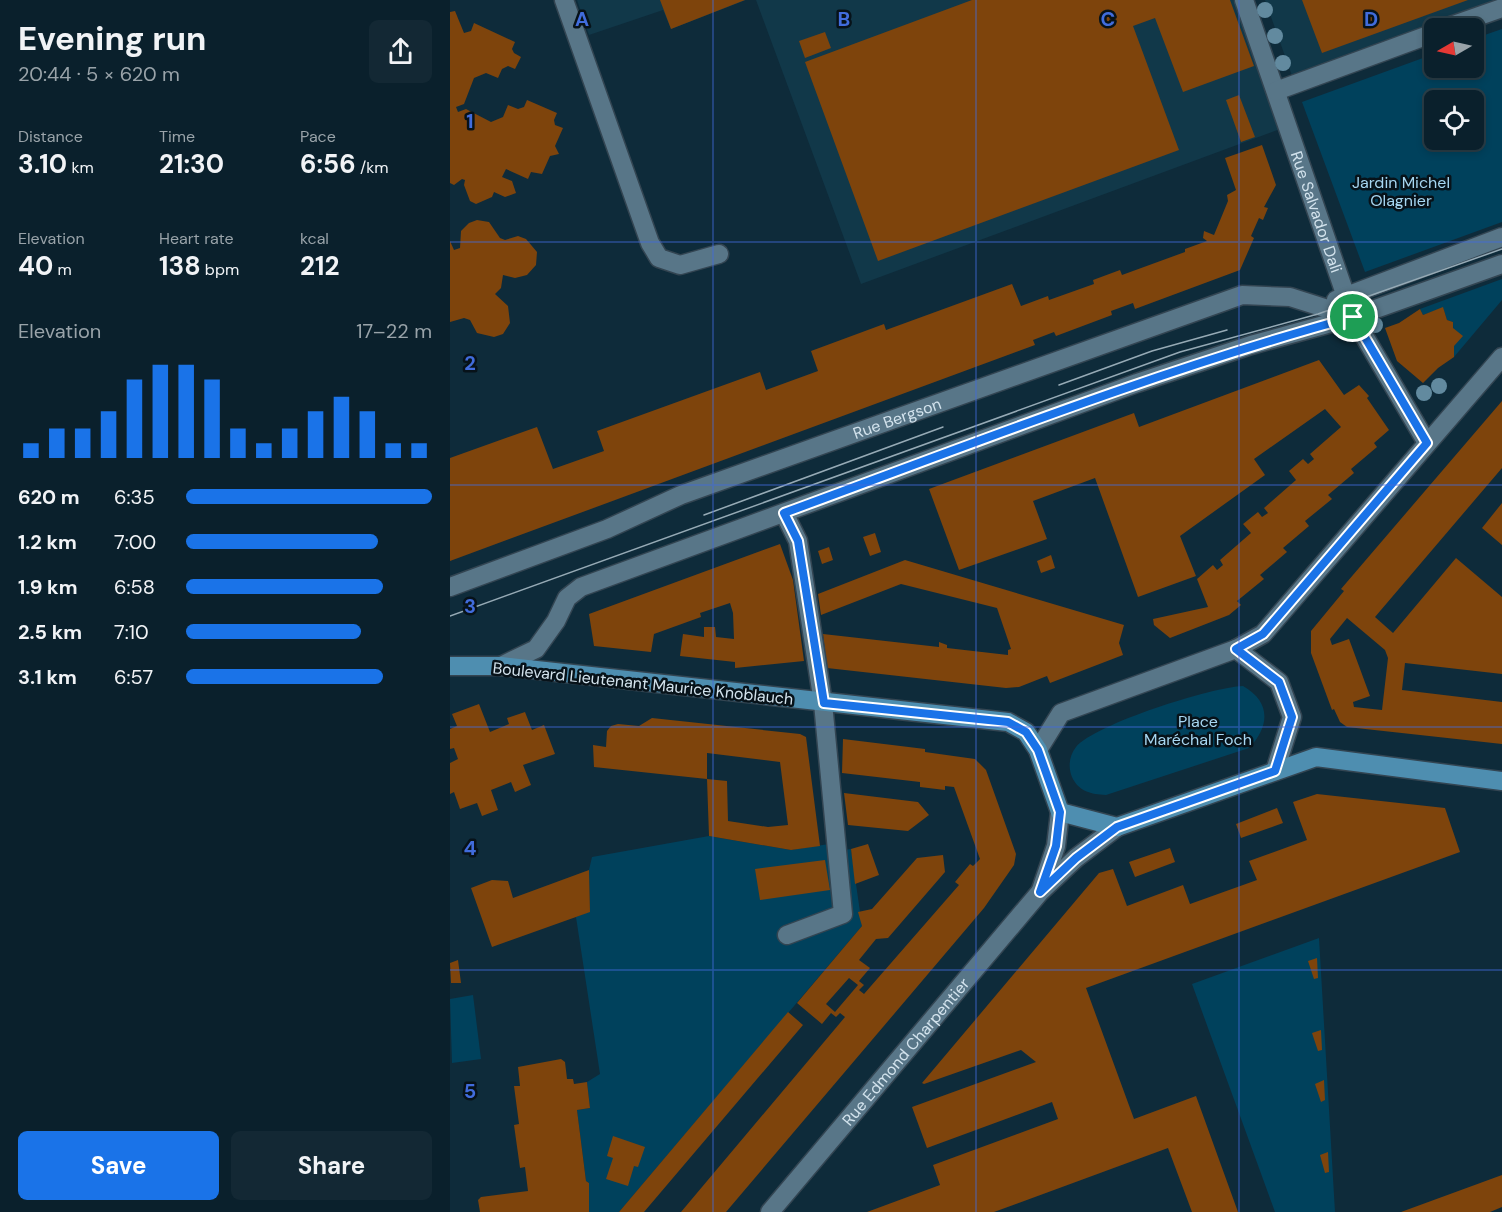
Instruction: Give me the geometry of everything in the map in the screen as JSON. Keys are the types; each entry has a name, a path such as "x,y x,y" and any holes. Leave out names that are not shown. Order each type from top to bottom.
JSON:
{"main road":[{"name":"Boulevard Lieutenant Maurice Knoblauch","path":"450,666 501,666 1008,722 1026,732 1038,750"},
{"path":"1038,750 1060,812 1117,827 1316,757 1502,781"}],"street":[{"path":"564,0 650,243 659,258 680,265 719,254"},
{"name":"Rue Salvador Dali","path":"1244,0 1353,317 1427,443"},
{"path":"1474,18 1502,8"},
{"path":"1276,91 1424,37"},
{"path":"1320,306 1502,237"},
{"path":"501,666 536,649 556,621 567,598 581,587 1149,380 1251,345 1353,317 1502,264"},
{"name":"Rue Bergson","path":"450,586 607,529 681,495 1231,299 1242,296 1290,297 1353,317"},
{"path":"1038,750 1061,713 1236,649 1263,634 1502,357"},
{"path":"784,513 798,541 824,703 843,914 787,935"},
{"path":"1236,649 1279,682 1292,717 1275,771"},
{"name":"Rue Edmond Charpentier","path":"1040,892 1056,846 1060,812"},
{"name":"Rue Edmond Charpentier","path":"770,1212 1040,892 1076,858 1117,827"}],"shaded area":[{"path":"577,0 746,0 671,29 663,10 589,35"},
{"path":"756,0 1233,0 1280,129 861,284"},
{"path":"1265,0 1502,0 1458,18 1424,18 1424,32 1295,84"}],"green space":[{"name":"Jardin Michel Olagnier","path":"1502,29 1502,222 1365,272 1302,102 1424,58 1424,78 1484,78 1484,35"},
{"path":"1502,279 1502,300 1454,357 1453,322 1447,320 1443,308 1423,315 1420,309"},
{"name":"Place Maréchal Foch","path":"1243,686 1259,699 1264,715 1261,731 1249,748 1106,795 1086,791 1078,786 1072,777 1070,762 1072,754 1076,747 1087,738 1155,708 1206,693"},
{"path":"709,836 791,850 829,844 832,852 851,849 862,926 619,1212 589,1212 589,1183 586,1181 577,1110 590,1108 587,1082 600,1074 576,917 590,911 589,870 592,857"},
{"path":"1319,938 1335,1212 1275,1212 1192,984"},
{"path":"473,995 481,1059 452,1063 450,999"}],"building":[{"path":"660,0 745,0 671,29"},
{"path":"972,0 1230,0 1254,66 1183,92 1155,18 1133,26 1179,150 878,261 805,62"},
{"path":"1302,0 1468,0 1322,53"},
{"path":"455,11 464,33 471,31 474,23 515,42 512,49 521,57 515,69 508,66 502,69 498,78 486,73 474,78 464,104 456,107 458,112 466,109 491,122 503,117 508,105 518,109 524,107 527,100 557,113 554,120 555,125 563,128 555,146 559,154 550,156 542,174 531,172 528,179 506,169 502,177 512,181 516,193 505,197 494,192 492,197 476,204 470,201 464,185 465,180 462,179 454,185 450,183 450,12"},
{"path":"825,32 831,48 805,58 799,41"},
{"path":"1239,95 1255,137 1241,142 1226,100"},
{"path":"1262,145 1276,185 1264,207 1268,208 1263,220 1259,218 1251,236 1254,238 1240,270 1135,309 1133,303 1111,311 1112,315 1056,336 1054,332 1033,340 1035,345 450,561 450,458 537,427 553,469 604,451 597,431 760,372 766,390 818,371 811,351 884,324 886,330 1012,284 1021,306 1048,296 1049,300 1094,284 1093,280 1120,270 1122,275 1185,252 1185,249 1207,241 1203,238 1204,231 1214,235 1228,201 1227,195 1236,190 1225,158"},
{"path":"477,220 489,222 500,238 505,240 518,236 526,239 537,252 536,265 527,275 515,278 503,275 501,288 495,294 508,306 510,323 503,334 494,337 477,333 470,320 464,318 450,322 450,241 454,250 460,248 461,231 469,223"},
{"path":"1443,307 1447,320 1453,322 1453,328 1463,336 1454,346 1454,357 1438,368 1423,383 1397,361 1385,328 1399,323 1420,309 1423,315"},
{"path":"1319,360 1344,395 1359,385 1369,396 1367,398 1389,430 1374,443 1377,447 1351,469 1354,473 1328,495 1332,499 1305,521 1309,526 1283,548 1287,552 1260,575 1264,579 1237,601 1241,605 1229,615 1170,638 1154,625 1153,619 1208,607 1197,579 1213,565 1217,570 1223,565 1220,560 1251,533 1243,524 1258,512 1262,517 1268,513 1264,508 1296,480 1289,471 1303,459 1308,464 1314,459 1310,454 1341,427 1325,409 1254,459 1265,475 1180,536 1196,576 1138,597 1095,478 1033,501 1047,539 959,570 929,489 1134,413 1139,427"},
{"path":"1502,401 1502,468 1375,617 1393,633 1456,558 1502,597 1502,674 1405,663 1402,690 1502,702 1502,744 1347,727 1340,722 1334,709 1332,710 1311,653 1311,631 1344,591 1341,589","holes":["1347,618 1385,650 1388,658 1382,710 1354,707 1353,702 1370,696 1349,639 1332,645 1330,639"]},
{"path":"1502,503 1502,545 1482,528"},
{"path":"875,533 881,552 870,556 863,537"},
{"path":"780,544 793,580 804,661 735,668 735,662 680,656 683,634 704,637 704,627 715,627 716,637 734,639 733,613 730,603 700,613 701,617 654,634 651,652 594,646 589,614"},
{"path":"829,547 833,560 822,564 818,551"},
{"path":"1051,555 1055,568 1041,573 1037,561"},
{"path":"905,560 1124,625 1119,643 1123,655 1050,683 1047,676 1019,687 1006,688 827,668 823,634 939,647 939,642 947,645 947,648 1008,655 1008,650 1011,649 997,608 901,584 821,615 818,594"},
{"path":"479,704 490,732 509,724 507,718 525,712 532,730 544,725 555,754 523,765 531,785 515,792 511,782 491,790 498,810 482,816 477,803 460,809 454,792 450,794 450,763 458,759 454,748 450,749 450,729 457,726 452,714"},
{"path":"652,718 800,734 806,737 820,846 791,850 709,836 707,779 594,767 593,745 606,747 607,731 611,726 618,724 639,726","holes":["707,753 780,762 788,825 768,827 728,821 727,781 707,779"]},
{"path":"843,739 925,749 925,752 975,759 986,770 1016,854 1014,865 984,908 726,1212 681,1212 845,1017 840,1013 836,1017 831,1013 822,1024 797,1003 862,926 858,912 872,909 917,858 943,855 945,872 888,938 876,939 859,960 870,968 859,981 864,985 859,990 864,994 959,885 955,882 970,864 973,866 980,859 954,787 945,786 945,790 920,787 920,782 842,773","holes":["849,978 858,985 835,1012 826,1004"]},
{"path":"844,793 918,802 929,815 908,831 848,825"},
{"path":"1317,794 1445,808 1460,852 1086,988 1134,1119 1196,1096 1238,1212 1192,1212 1168,1148 994,1212 867,1212 940,1185 933,1165 1058,1119 1052,1102 927,1148 912,1107 1036,1062 1021,1050 922,1083 1099,873 1113,869 1127,906 1183,885 1190,904 1257,880 1249,861 1307,840 1293,802"},
{"path":"1277,808 1283,823 1241,838 1236,824"},
{"path":"868,844 879,875 855,884 851,849"},
{"path":"1170,848 1175,862 1135,877 1129,862"},
{"path":"825,860 830,890 760,900 755,869"},
{"path":"589,870 590,912 492,947 471,888 492,880 508,881 513,898"},
{"path":"1317,958 1318,978 1314,979 1308,961"},
{"path":"458,960 461,983 451,983 450,963"},
{"path":"788,1012 803,1025 644,1212 619,1212"},
{"path":"1321,1030 1322,1050 1318,1051 1312,1033"},
{"path":"561,1059 565,1062 567,1079 573,1079 574,1084 587,1082 590,1108 577,1110 586,1181 589,1183 589,1212 480,1212 478,1200 481,1197 528,1191 525,1167 520,1168 514,1125 519,1124 514,1086 520,1086 518,1067"},
{"path":"1324,1080 1325,1100 1321,1102 1315,1084"},
{"path":"613,1136 645,1147 638,1167 634,1166 628,1186 606,1179 613,1158 607,1156"},
{"path":"1328,1152 1329,1172 1325,1173 1320,1155"},
{"path":"1502,1175 1502,1207 1490,1212 1401,1212"}],"tram line":[{"path":"450,616 1180,352 1318,314 1502,249"},
{"path":"1059,385 1152,351 1227,330"},
{"path":"704,515 943,427"}],"route":[{"path":"1353,317 1427,443 1263,634 1236,649 1279,682 1292,717 1275,771 1117,827 1076,858 1040,892 1056,846 1060,812 1038,750 1026,732 1008,722 824,703 798,541 784,513 1137,383 1251,345 1353,317"}]}
